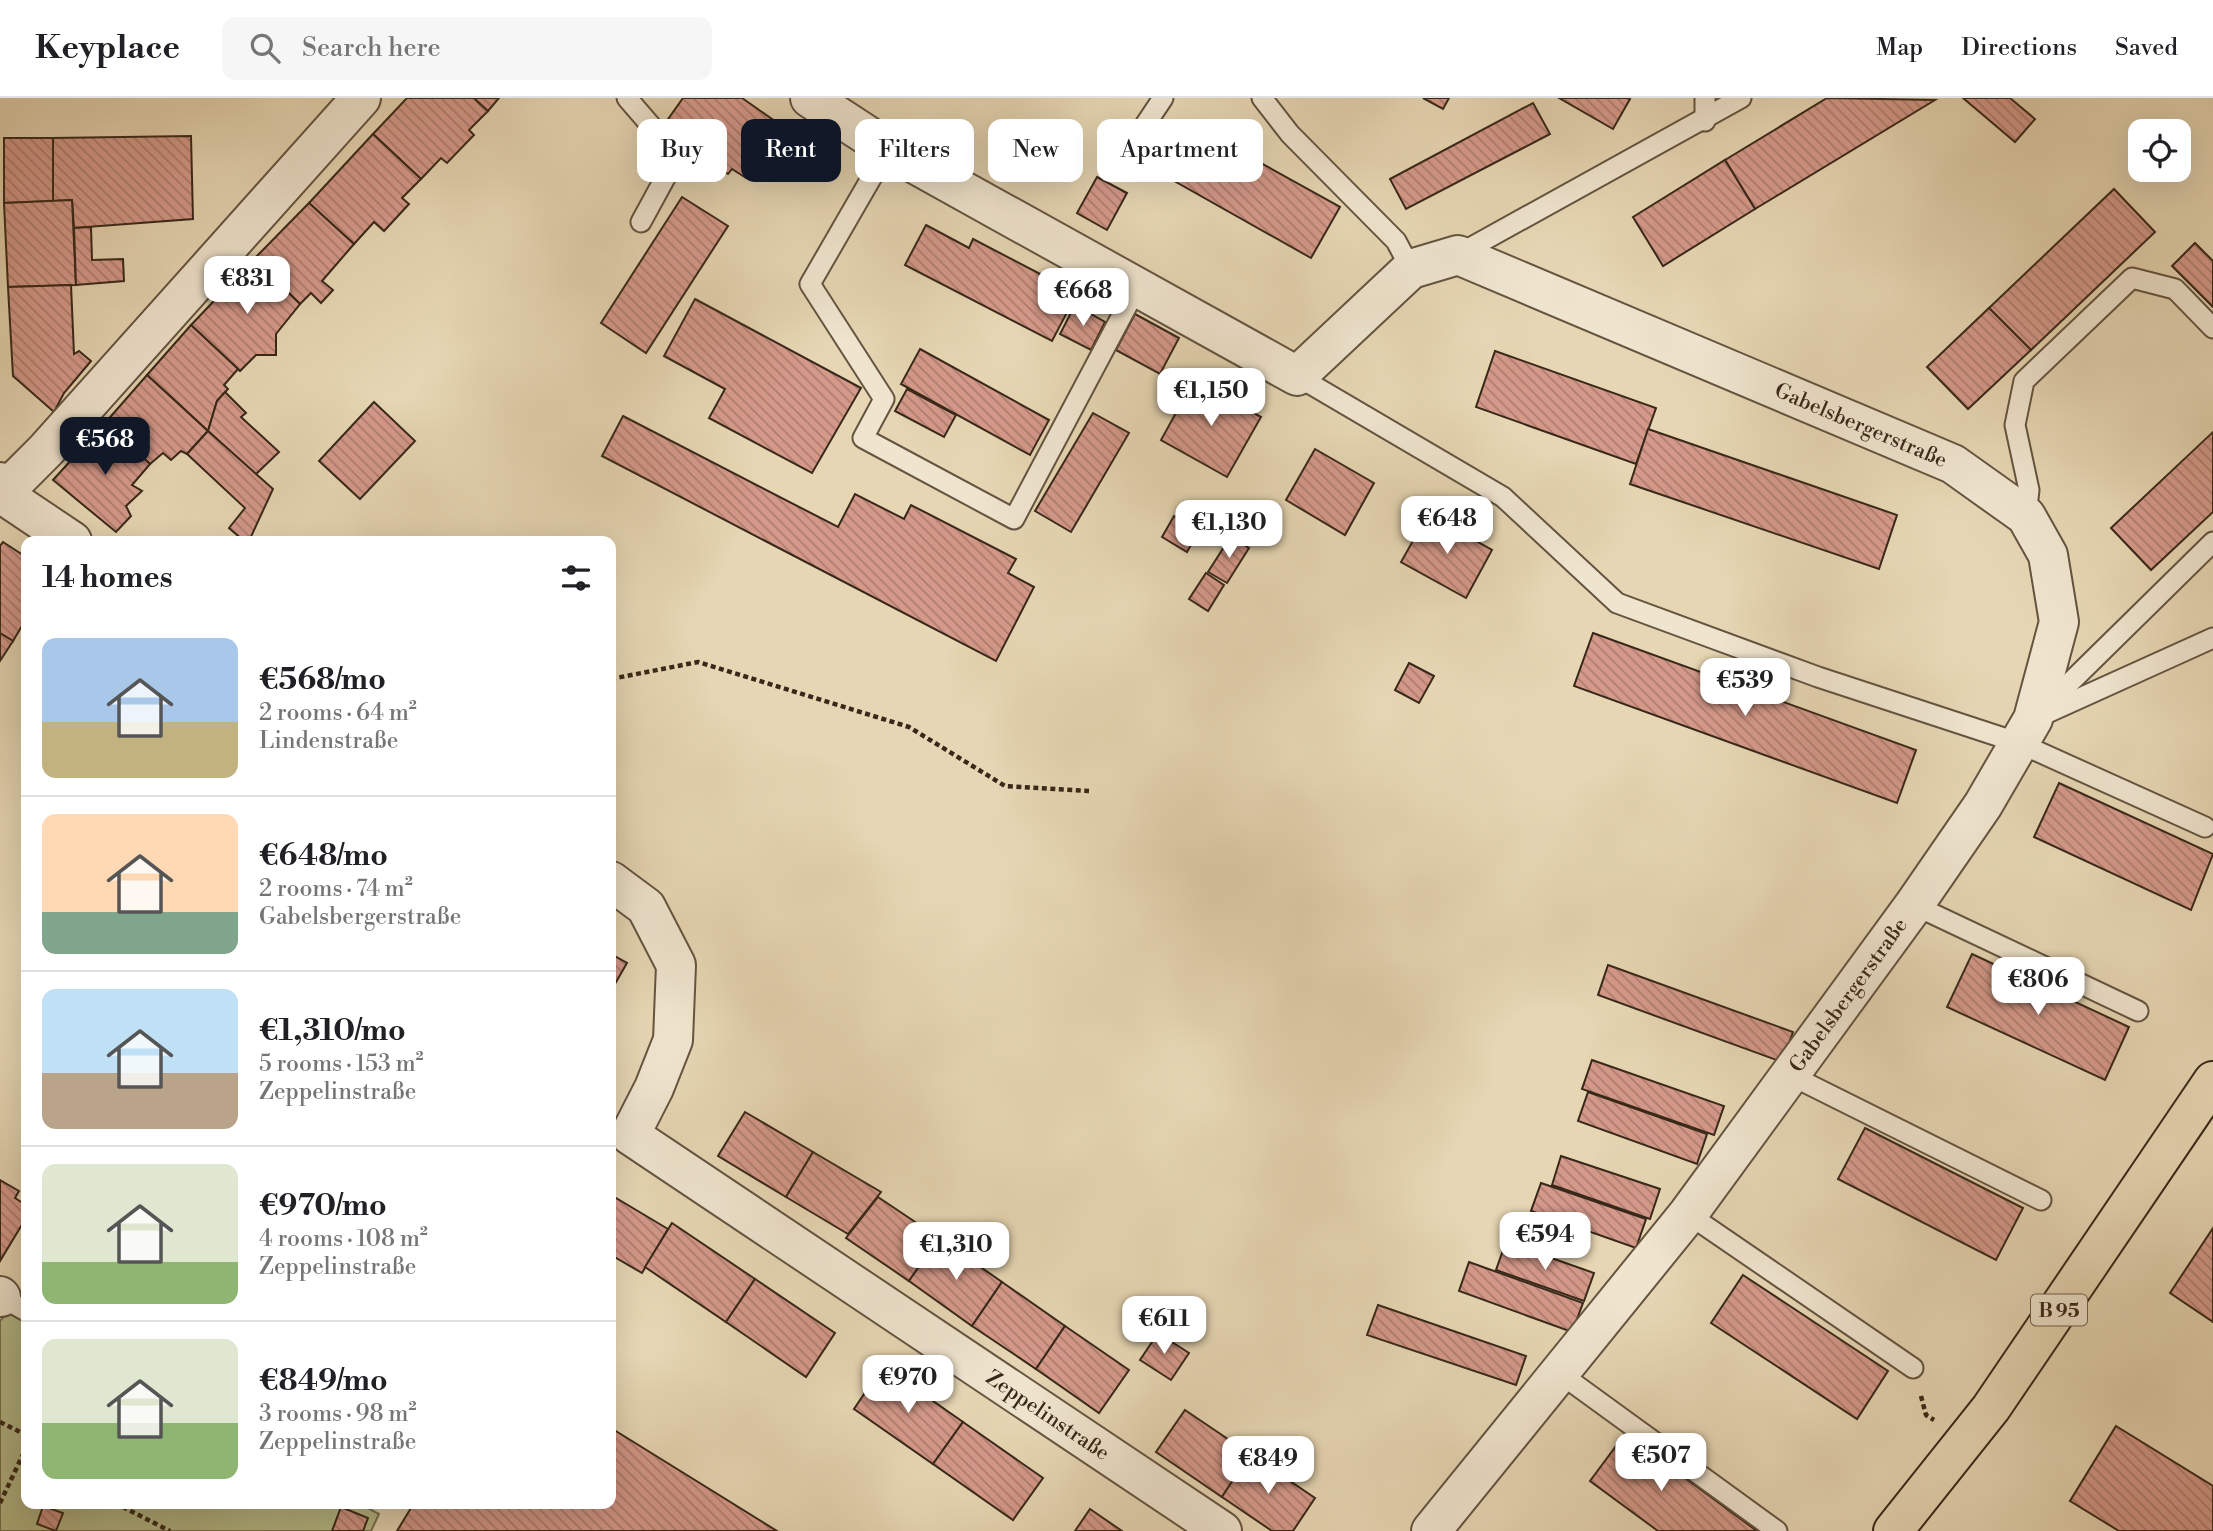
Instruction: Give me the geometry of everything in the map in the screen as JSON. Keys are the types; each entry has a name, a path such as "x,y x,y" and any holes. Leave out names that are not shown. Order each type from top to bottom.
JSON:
{"main road":[{"name":"B 95","path":"1893,1531 1986,1415 2213,1081"}],"street":[{"path":"65,536 1,491 46,450 331,114 361,98"},
{"path":"810,98 855,127"},
{"path":"948,182 1297,376 1411,269 1458,255"},
{"name":"Gabelsbergerstraße","path":"1431,1531 1688,1214 1914,905 1983,805 2026,731 2059,622 2048,555 2026,516 1953,464 1458,255"},
{"name":"Zeppelinstraße","path":"616,885 646,907 676,965 673,1040 654,1088 620,1129 1222,1531"}],"lane":[{"path":"627,98 677,156 641,222"},
{"path":"1149,119 1163,98"},
{"path":"1262,98 1290,134 1396,241 1411,269"},
{"path":"1704,121 1705,98"},
{"path":"1458,255 1704,121 1741,98"},
{"path":"869,182 810,284 884,399 863,438 1014,519 1137,287"},
{"path":"2026,516 2029,490 2015,425 2024,381 2132,278 2175,289 2213,328"},
{"path":"1297,376 1503,497 1617,603 1818,677 2026,731 2205,827"},
{"path":"2026,731 2213,542"},
{"path":"2026,731 2213,638"},
{"path":"1914,905 2138,1011"},
{"path":"1790,1075 2041,1200"},
{"path":"1688,1214 1913,1368"},
{"path":"1558,1372 1777,1531"}],"path":[{"path":"616,678 698,662 909,727 1005,786 1089,791"},
{"path":"0,1422 21,1432"},
{"path":"0,1503 21,1464"},
{"path":"127,1509 170,1531"}],"green space":[{"path":"21,1296 21,1509 369,1509 379,1514 371,1531 0,1531 0,1321"}],"building":[{"path":"407,98 474,98 488,111 469,130 474,135 447,163 441,158 421,179 373,134"},
{"path":"474,98 499,98 488,111"},
{"path":"683,98 742,98 772,119 741,119 741,175 732,169 727,173 727,119 668,119"},
{"path":"1423,98 1449,98 1443,109"},
{"path":"1559,98 1627,98 1630,99 1613,129"},
{"path":"1827,98 1935,100 1755,209 1725,160"},
{"path":"1963,98 2010,98 2035,119 2015,142"},
{"path":"1533,103 1550,134 1406,209 1390,179"},
{"path":"373,134 421,179 402,198 409,204 384,231 374,222 354,244 309,203"},
{"path":"191,136 193,219 74,228 72,200 53,201 53,138"},
{"path":"4,138 53,138 53,201 4,203"},
{"path":"1725,160 1755,209 1663,266 1633,217"},
{"path":"1263,164 1340,207 1311,258 1176,182 1263,182"},
{"path":"1097,177 1097,182 1106,182 1127,193 1107,230 1077,213"},
{"path":"2114,189 2155,232 2031,350 1989,308"},
{"path":"682,197 728,226 646,353 601,323"},
{"path":"72,200 76,285 8,287 4,203"},
{"path":"309,203 354,244 322,281 333,290 321,303 311,293 300,304 254,259"},
{"path":"926,225 969,248 973,239 1044,276 1039,284 1073,301 1052,341 905,265"},
{"path":"91,227 92,260 123,259 124,281 76,285 74,228"},
{"path":"2195,243 2213,261 2213,307 2172,266"},
{"path":"254,259 300,304 276,334 276,355 256,355 240,371 191,325"},
{"path":"71,285 74,354 79,351 91,361 64,393 54,412 13,376 8,287"},
{"path":"695,299 861,388 812,473 709,418 725,389 664,356"},
{"path":"1075,305 1105,322 1091,350 1060,334"},
{"path":"1989,308 2031,350 1968,409 1927,367"},
{"path":"1135,314 1179,338 1160,374 1116,350"},
{"path":"191,325 238,369 224,385 228,389 217,401 208,431 147,375"},
{"path":"920,349 1049,420 1030,455 901,384"},
{"path":"1495,351 1656,408 1636,464 1476,407"},
{"path":"147,375 208,431 187,454 181,451 171,460 163,453 150,464 105,423"},
{"path":"1194,380 1261,417 1227,477 1161,440"},
{"path":"907,389 956,415 944,437 895,411"},
{"path":"225,392 246,413 241,417 279,452 255,475 208,431 217,401"},
{"path":"374,402 415,441 360,499 319,461"},
{"path":"1093,413 1129,433 1071,532 1035,511"},
{"path":"623,416 838,527 855,494 904,519 911,505 1016,559 1008,573 1034,587 996,661 602,456"},
{"path":"105,423 150,464 132,485 142,491 126,506 131,516 116,532 53,480"},
{"path":"1648,429 1897,515 1879,569 1630,484"},
{"path":"208,431 273,489 251,536 238,536 229,528 245,508 187,454"},
{"path":"2213,432 2213,512 2151,570 2111,528"},
{"path":"1315,449 1374,483 1345,535 1286,500"},
{"path":"1428,514 1492,550 1466,598 1401,562"},
{"path":"1174,516 1199,530 1187,552 1162,537"},
{"path":"1231,536 1249,548 1227,583 1208,572"},
{"path":"3,542 21,554 21,627 13,641 0,633 0,546"},
{"path":"1206,573 1224,585 1208,611 1189,599"},
{"path":"0,633 13,641 0,661"},
{"path":"1593,633 1916,750 1897,803 1574,686"},
{"path":"1409,663 1434,676 1419,703 1395,690"},
{"path":"2059,783 2213,854 2191,910 2034,837"},
{"path":"1972,954 2129,1027 2105,1080 1947,1007"},
{"path":"616,957 627,963 616,982"},
{"path":"1608,965 1793,1032 1782,1062 1598,995"},
{"path":"1592,1060 1724,1106 1714,1135 1582,1089"},
{"path":"1588,1092 1707,1134 1697,1164 1578,1121"},
{"path":"745,1112 813,1152 786,1197 718,1156"},
{"path":"1865,1128 2023,1208 1996,1260 1838,1179"},
{"path":"813,1152 881,1192 848,1234 786,1197"},
{"path":"1561,1156 1660,1189 1650,1219 1552,1185"},
{"path":"0,1180 19,1191 15,1198 21,1202 21,1226 0,1261"},
{"path":"1541,1183 1646,1219 1636,1248 1531,1211"},
{"path":"878,1197 939,1238 909,1281 846,1238"},
{"path":"616,1198 668,1229 642,1273 616,1258"},
{"path":"672,1223 755,1279 726,1322 645,1267"},
{"path":"2213,1228 2213,1322 2170,1293"},
{"path":"939,1238 1002,1282 972,1326 909,1281"},
{"path":"1506,1242 1594,1273 1584,1301 1496,1270"},
{"path":"1469,1262 1583,1303 1572,1332 1459,1291"},
{"path":"1743,1275 1888,1371 1857,1419 1711,1323"},
{"path":"755,1279 835,1333 806,1377 726,1322"},
{"path":"1002,1282 1065,1326 1036,1369 972,1326"},
{"path":"1378,1305 1526,1356 1516,1385 1367,1335"},
{"path":"1065,1326 1129,1370 1099,1413 1036,1369"},
{"path":"1158,1333 1189,1353 1171,1380 1140,1360"},
{"path":"883,1366 963,1422 933,1464 854,1409"},
{"path":"1185,1410 1250,1454 1222,1497 1156,1452"},
{"path":"963,1422 1043,1478 1013,1520 933,1464"},
{"path":"2116,1426 2213,1486 2213,1531 2119,1531 2070,1501"},
{"path":"616,1431 777,1531 397,1531 410,1509 616,1509"},
{"path":"1625,1434 1757,1531 1658,1531 1590,1481"},
{"path":"1250,1454 1315,1498 1293,1531 1272,1531 1222,1497"},
{"path":"42,1509 63,1513 56,1531 37,1524"},
{"path":"340,1509 368,1518 363,1531 332,1531"},
{"path":"1090,1509 1122,1531 1075,1531"}]}
